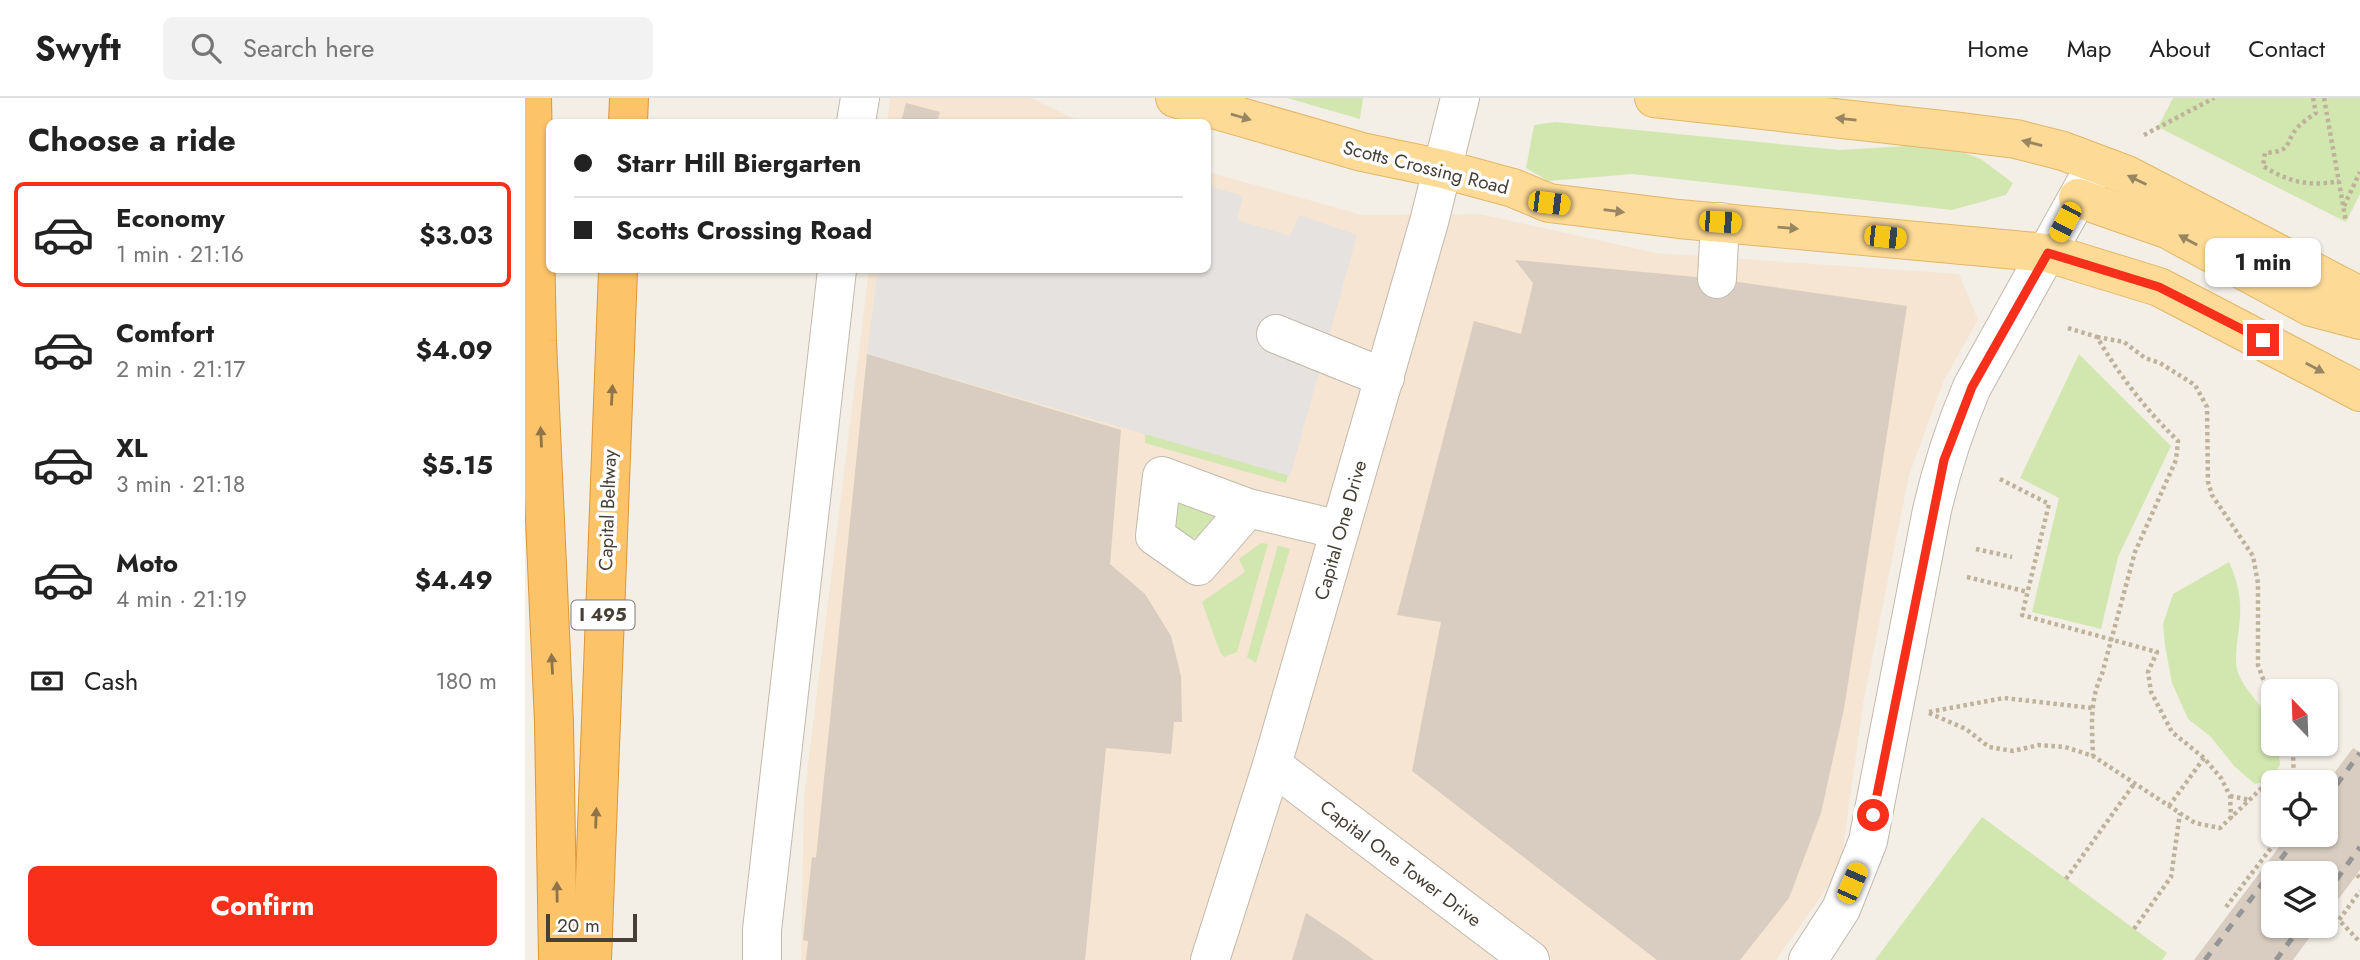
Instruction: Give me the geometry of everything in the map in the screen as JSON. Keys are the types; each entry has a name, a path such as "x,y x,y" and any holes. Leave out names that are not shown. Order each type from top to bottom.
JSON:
{"highway":[{"path":"532,98 537,341 554,722 558,960"},
{"path":"628,119 629,98"},
{"name":"Capital Beltway","path":"592,960 618,273"}],"main road":[{"name":"Scotts Crossing Road","path":"1175,98 1361,152 1443,169 1513,188 1549,203 2048,253 2131,276 2170,291 2360,392"},
{"path":"1654,98 2015,139 2097,163 2188,205 2360,296"},
{"path":"2078,198 2167,229 2311,307 2360,320"}],"street":[{"path":"856,119 860,98"},
{"name":"Capital One Drive","path":"1210,960 1272,765 1385,378 1460,98"},
{"path":"1808,960 1841,909 1868,841 1944,460 1972,387 2097,163"},
{"path":"1717,279 1720,222"},
{"path":"762,960 762,930 837,273"},
{"path":"1276,334 1385,378"},
{"path":"1248,508 1340,530"},
{"name":"Capital One Tower Drive","path":"1272,765 1530,960"}],"path":[{"path":"2144,135 2214,98"},
{"path":"2313,98 2316,113 2296,128 2287,148 2280,152 2265,153 2263,166 2299,184 2322,185 2339,181"},
{"path":"2324,98 2346,222"},
{"path":"2343,206 2360,172"},
{"path":"2068,328 2124,342 2145,358 2160,363 2195,385 2207,407 2208,482 2212,495 2253,556 2258,583 2258,665 2263,679"},
{"path":"2093,756 2092,708 2135,552 2176,460 2178,441 2153,417 2097,337"},
{"path":"2000,479 2049,504 2022,615 2157,652 2148,672 2151,692 2172,732 2204,758 2221,778 2230,796 2231,818"},
{"path":"1976,549 2012,557"},
{"path":"1966,577 2028,592"},
{"path":"2092,708 2004,698 1929,713 1966,729 1989,747 2013,751 2039,745 2052,746 2093,756 2195,823 2220,828 2261,789"},
{"path":"2169,806 2204,758"},
{"path":"2066,879 2134,784"},
{"path":"2230,796 2250,800"},
{"path":"2134,929 2171,877 2180,813"},
{"path":"2227,907 2273,847"},
{"path":"2358,940 2339,920 2360,891"}],"shaded area":[{"path":"890,98 1031,98 1075,119 887,119"},
{"path":"1211,173 1362,215 1480,214 1656,253 1959,274 1978,320 1944,380 1909,475 1863,704 1840,869 1776,960 801,960 804,797 869,273 1211,273"},
{"path":"1211,187 1243,196 1237,220 1290,236 1299,215 1357,235 1290,476 867,354 878,273 1211,273"}],"green space":[{"path":"1287,98 1363,98 1360,119"},
{"path":"2173,98 2360,98 2360,194 2346,222 2158,127"},
{"path":"1555,122 1840,150 1940,144 1981,159 2013,183 2006,195 1952,210 1633,174 1548,181 1526,168 1534,125"},
{"path":"2079,354 2171,446 2118,557 2101,629 2032,612 2059,498 2020,478"},
{"path":"1145,434 1295,447 1286,483 1145,443"},
{"path":"1171,501 1224,510 1201,537 1187,538 1169,518"},
{"path":"1261,543 1268,544 1237,652 1224,657 1202,602 1245,572 1239,559"},
{"path":"1278,545 1290,549 1256,663 1247,657"},
{"path":"2229,562 2240,603 2236,666 2243,683 2261,708 2261,756 2279,756 2280,765 2277,770 2261,770 2261,782 2255,784 2234,766 2211,737 2188,719 2172,683 2165,645 2163,624 2173,594"},
{"path":"1982,817 2167,953 2162,960 1875,960"}],"building":[{"path":"906,103 940,112 938,119 902,119"},
{"path":"1515,260 1717,279 1907,306 1844,709 1821,813 1789,898 1740,960 1657,960 1412,771 1441,622 1397,615 1474,321 1521,334 1533,283"},
{"path":"867,354 1121,430 1110,564 1145,594 1171,636 1181,676 1182,722 1174,722 1171,754 1106,748 1085,960 806,960 808,941 803,940 812,857 816,858"},
{"path":"2353,748 2360,752 2360,870 2338,900 2338,861 2268,861 2279,847 2338,847 2336,770"},
{"path":"2261,871 2261,938 2309,938 2293,960 2194,960"},
{"path":"1306,913 1347,940 1374,960 1292,960"}],"railway":[{"path":"2338,783 2360,753"},
{"path":"2205,960 2290,847"},
{"path":"2338,877 2360,847"},
{"path":"2276,960 2292,938"}],"route":[{"path":"1873,815 1944,460 1972,387 2017,312 2048,253 2105,268 2159,287 2263,340"}]}
